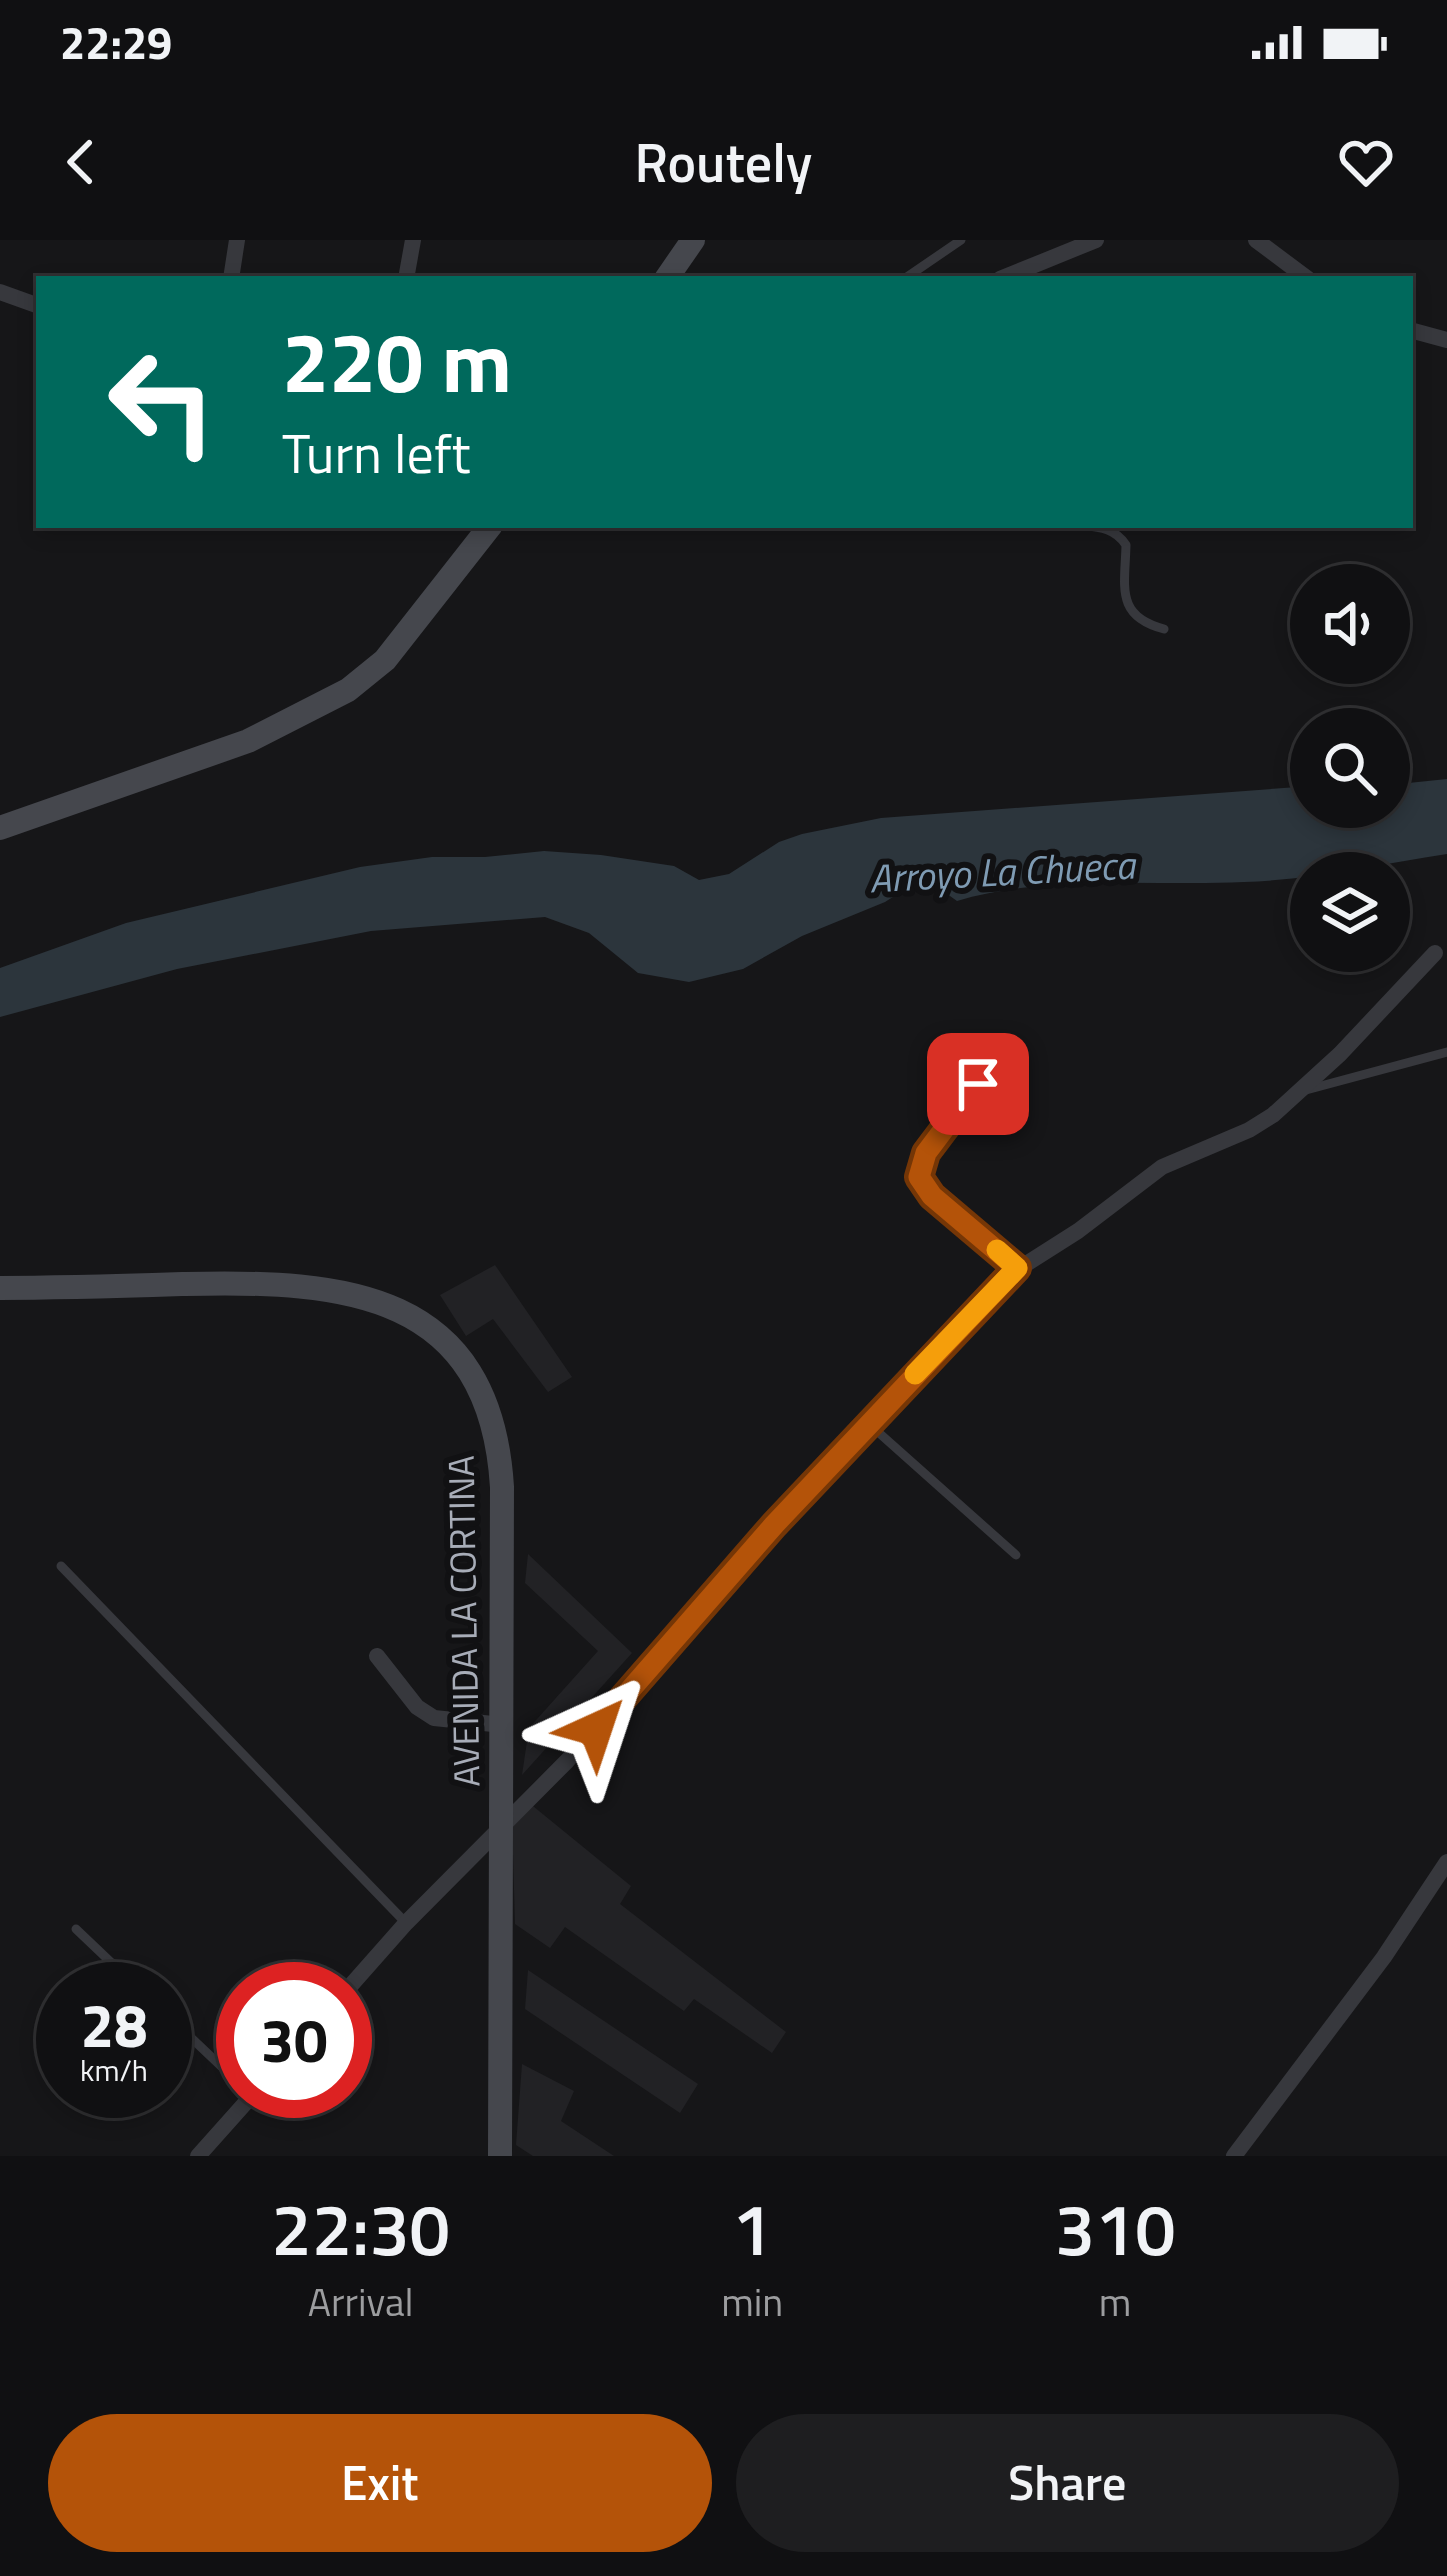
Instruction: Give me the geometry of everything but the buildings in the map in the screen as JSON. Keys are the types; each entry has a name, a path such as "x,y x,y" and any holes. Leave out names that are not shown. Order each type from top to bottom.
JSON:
{"main road":[{"path":"668,276 693,240"},
{"path":"0,828 248,741 348,691 385,660 489,528"},
{"name":"AVENIDA LA CORTINA","path":"0,1288 220,1283 324,1287 394,1308 447,1343 479,1387 500,1451 500,2156"}],"street":[{"path":"231,276 237,240"},
{"path":"407,276 413,240"},
{"path":"1007,276 1096,240"},
{"path":"1256,240 1303,276"},
{"path":"0,292 36,305"},
{"path":"1413,331 1447,340"},
{"path":"371,1962 567,1761 774,1525 1017,1268 1078,1231 1162,1166 1249,1130 1301,1092 1435,953"},
{"path":"377,1656 417,1707 434,1718 503,1725"},
{"path":"1234,2156 1384,1957 1447,1862"},
{"path":"198,2156 228,2118"}],"lane":[{"path":"908,276 961,240"},
{"path":"1106,528 1126,545 1128,608 1139,621 1164,629"},
{"path":"1301,1092 1447,1052"},
{"path":"978,1084 926,1153 919,1177 932,1196 1017,1268"},
{"path":"869,1424 1016,1555"},
{"path":"61,1566 406,1923"},
{"path":"76,1929 111,1962"},
{"path":"192,2039 216,2061"}],"shaded area":[{"path":"495,1265 572,1377 548,1392 493,1319 466,1336 440,1295"},
{"path":"528,1554 632,1653 522,1775 529,1728 598,1651 525,1583"},
{"path":"528,1802 631,1886 620,1904 786,2032 772,2053 694,1999 684,2011 565,1927 550,1948 515,1924 512,1819"},
{"path":"528,1970 698,2084 680,2113 525,2009"},
{"path":"522,2064 574,2091 561,2121 614,2156 533,2156 516,2145"}],"water":[{"name":"Arroyo La Chueca","path":"1447,779 1447,854 1410,860 1410,852 1290,852 1290,879 1063,884 957,901 936,886 907,888 743,969 689,982 638,973 589,933 545,917 371,931 177,969 0,1017 0,968 126,923 360,867 432,857 544,851 674,866 699,880 729,874 779,842 802,834 881,818 1290,788 1290,828 1410,828 1410,783"}],"slow traffic":[{"path":"915,1374 1017,1268 997,1250"}],"route":[{"path":"596,1729 774,1525 1017,1268 932,1196 919,1177 926,1153 978,1084"}]}
